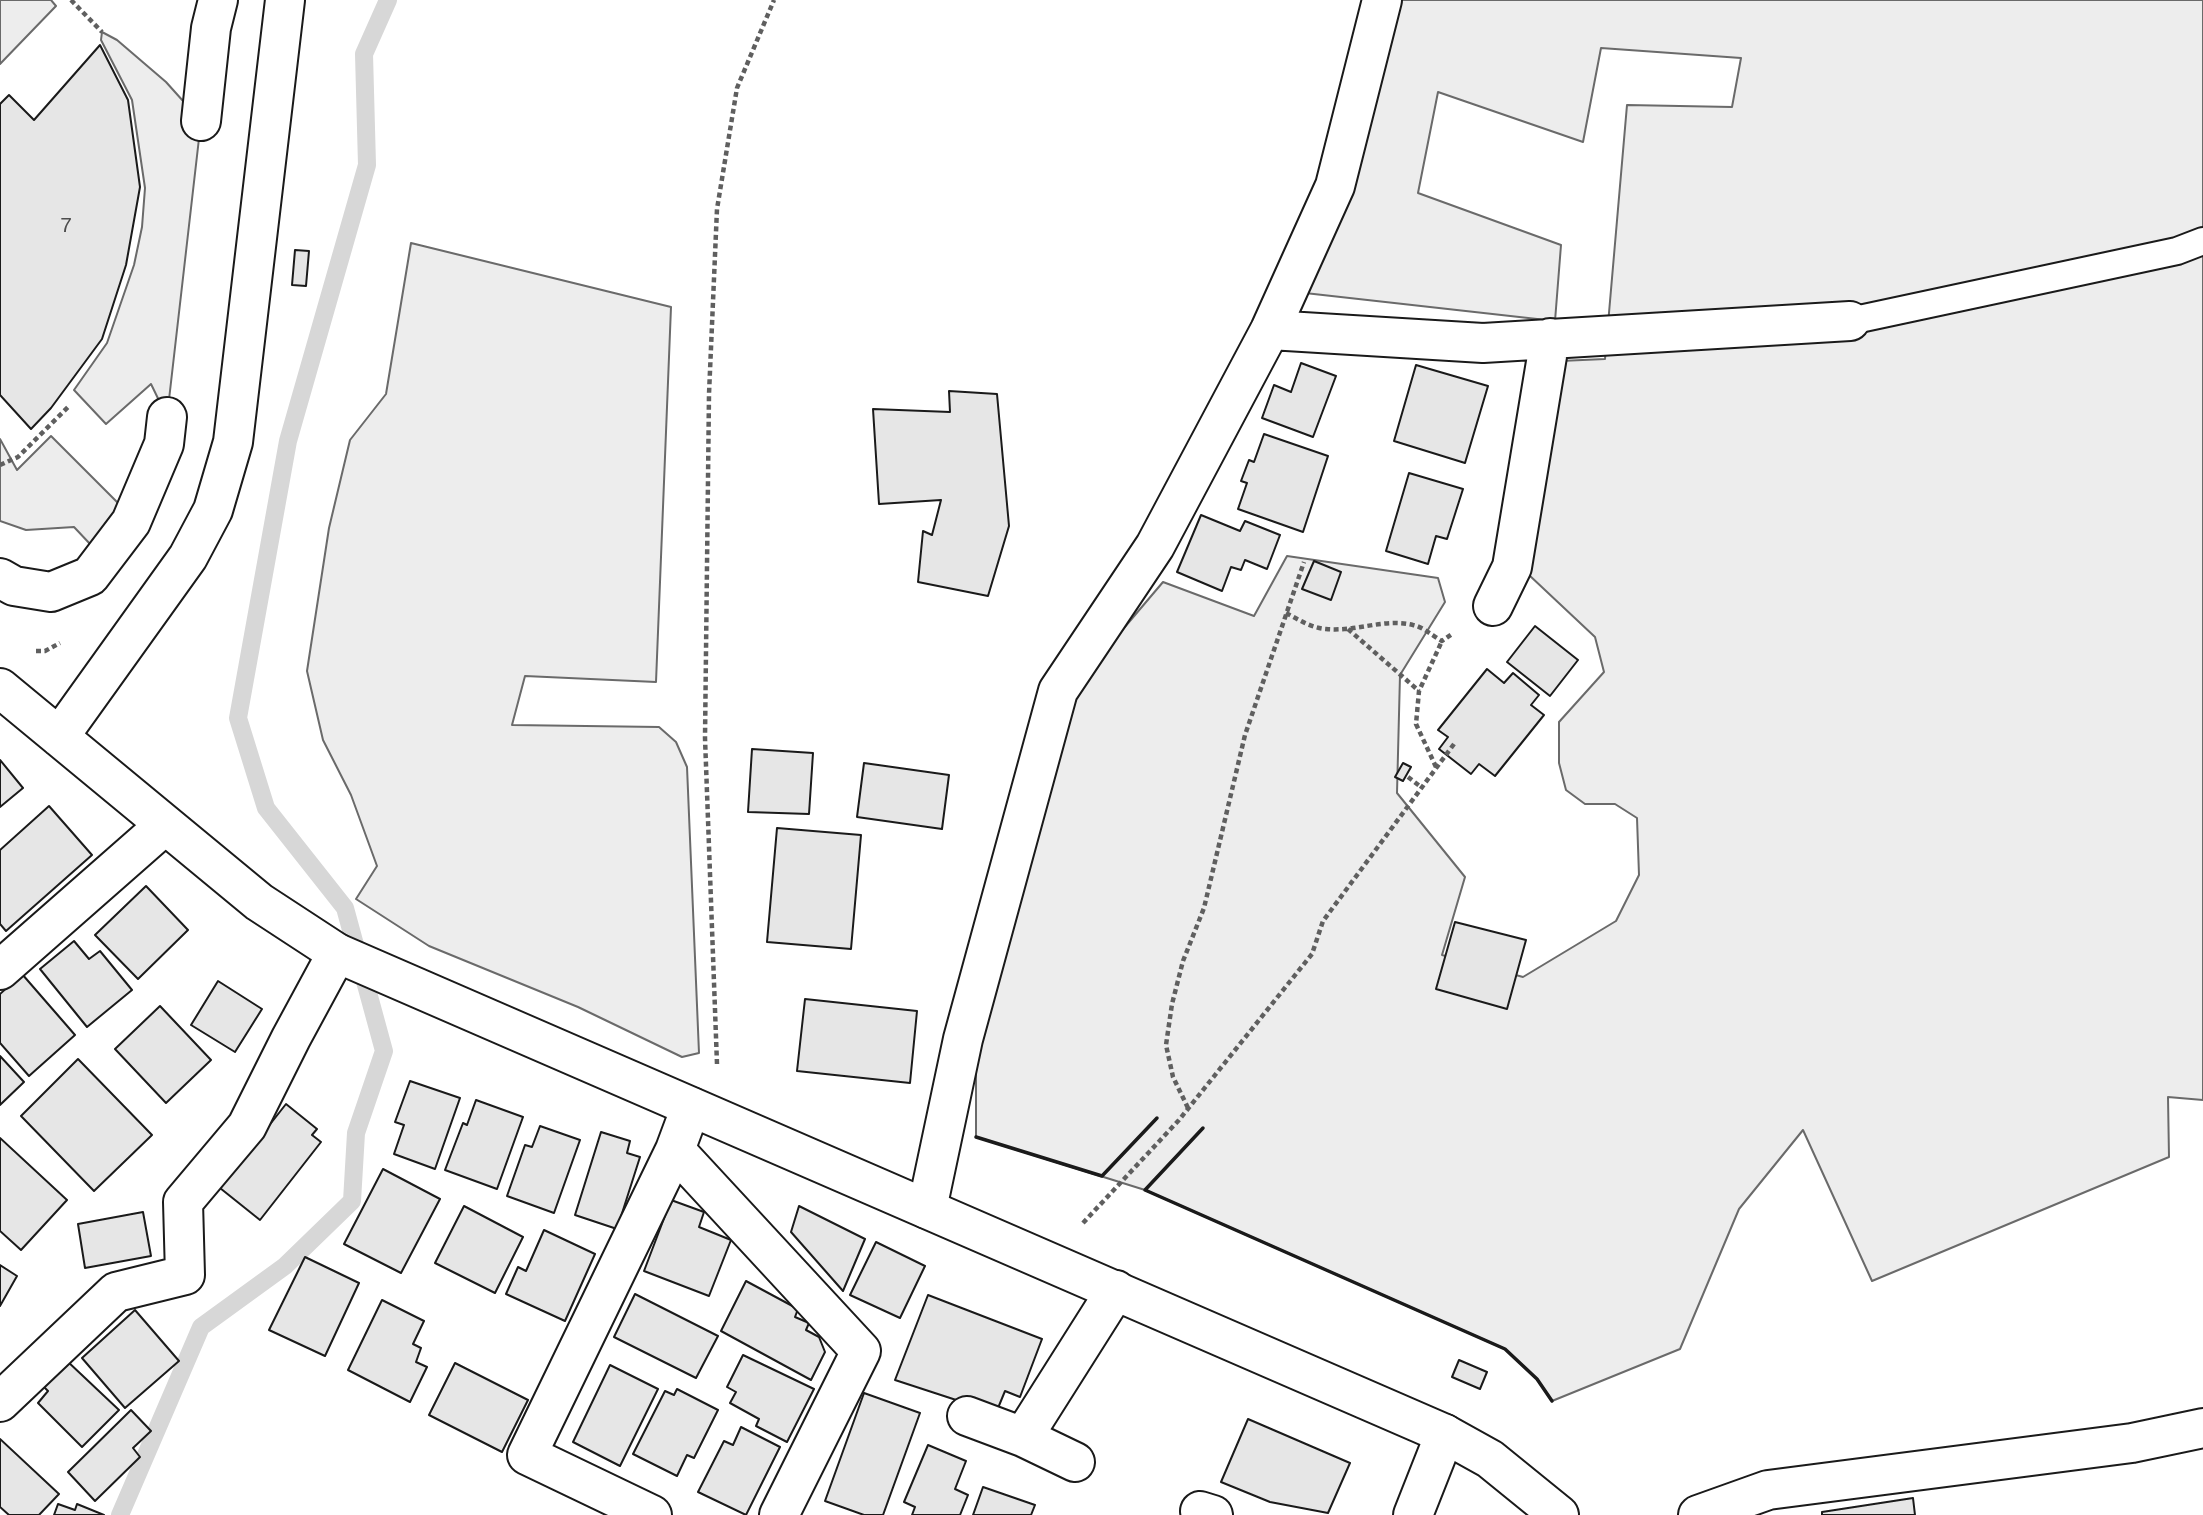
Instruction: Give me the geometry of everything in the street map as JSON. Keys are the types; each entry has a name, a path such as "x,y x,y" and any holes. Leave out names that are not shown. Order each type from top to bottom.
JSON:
{"street":[{"path":"201,121 211,28 218,0"},
{"path":"59,737 188,557 213,510 233,442 285,0"},
{"path":"927,1209 963,1039 1058,691 1155,547 1270,330 1335,186 1382,0"},
{"path":"1270,330 1483,343 1850,321"},
{"path":"1493,606 1512,567 1550,338"},
{"path":"0,578 14,586 51,592 90,576 131,522 164,444 167,417"},
{"path":"0,688 259,902 337,953 1445,1434 1490,1459 1559,1515"},
{"path":"0,970 165,825"},
{"path":"0,1402 116,1292 185,1275 183,1202 247,1126 337,953"},
{"path":"652,1515 527,1455 675,1150 705,1114"},
{"path":"675,1150 861,1351 779,1515"},
{"path":"1023,1437 1116,1290"},
{"path":"968,1416 1023,1437 1075,1462"},
{"path":"1698,1515 1768,1490 2132,1443 2203,1428"},
{"path":"1413,1515 1445,1434"}],"lane":[{"path":"1850,321 2177,251 2203,241"}],"path":[{"path":"71,0 102,32"},
{"path":"705,1114 709,394 717,209 737,88 774,0"},
{"path":"0,466 18,457 68,407"},
{"path":"1188,1108 1172,1077 1166,1045 1172,1004 1183,961 1204,908 1245,735 1304,562"},
{"path":"1436,768 1416,724 1419,691 1442,641 1493,606"},
{"path":"1286,613 1325,629 1348,629 1386,622 1416,625 1442,641"},
{"path":"1348,629 1419,691"},
{"path":"1092,1212 1188,1108 1312,954 1323,921 1454,744"},
{"path":"1408,777 1422,787"}],"shaded area":[{"path":"0,0 51,0 56,6 0,64"},
{"path":"1399,0 2203,0 2203,1100 2168,1097 2169,1157 1872,1281 1803,1130 1739,1209 1680,1349 1552,1401 1537,1379 1505,1349 1145,1190 976,1137 976,1041 1068,694 1163,582 1254,616 1287,556 1438,578 1445,602 1400,675 1397,793 1465,877 1442,955 1523,977 1616,921 1639,875 1637,818 1615,804 1585,804 1566,790 1559,763 1559,722 1604,672 1595,637 1529,575 1560,361 1605,359 1627,105 1732,107 1741,58 1601,48 1583,142 1438,92 1418,193 1561,245 1555,321 1296,292"},
{"path":"102,32 117,40 166,82 201,121 167,417 151,384 106,424 74,390 107,343 134,265 142,227 145,188 132,100 101,40"},
{"path":"411,243 671,307 656,682 525,676 512,725 659,727 676,742 687,767 699,1053 682,1057 578,1007 429,946 356,899 377,866 351,795 323,740 307,671 329,528 350,440 386,394"},
{"path":"51,436 125,510 91,545 74,527 26,530 0,521 0,439 17,470"}],"building":[{"path":"100,45 128,100 140,187 126,265 102,339 51,408 31,429 0,395 0,104 9,95 34,120"},
{"path":"295,250 309,251 306,286 292,285"},
{"path":"1301,363 1336,376 1313,437 1262,418 1274,385 1291,392"},
{"path":"1416,365 1488,386 1465,463 1394,441"},
{"path":"949,391 997,394 1009,526 988,596 918,582 923,531 932,535 941,500 879,504 873,409 950,412"},
{"path":"1264,434 1328,456 1303,532 1238,509 1247,483 1241,481 1249,460 1254,462"},
{"path":"1409,473 1463,489 1447,539 1436,536 1428,564 1386,551"},
{"path":"1201,515 1240,531 1245,521 1280,535 1267,569 1245,560 1241,570 1231,567 1222,591 1177,572"},
{"path":"1314,561 1341,572 1331,600 1302,589"},
{"path":"1535,626 1578,660 1550,696 1507,662"},
{"path":"1487,669 1504,683 1513,673 1539,695 1531,705 1544,715 1495,776 1479,764 1471,774 1439,749 1448,737 1438,730"},
{"path":"752,749 813,753 809,814 748,812"},
{"path":"0,760 23,788 0,807"},
{"path":"864,763 949,775 942,829 857,817"},
{"path":"1403,763 1411,767 1403,781 1395,777"},
{"path":"49,806 92,855 6,931 0,924 0,850"},
{"path":"777,828 861,835 851,949 767,942"},
{"path":"146,886 188,930 138,979 95,935"},
{"path":"1455,922 1526,940 1507,1009 1436,989"},
{"path":"74,941 89,959 100,951 132,990 87,1027 40,969"},
{"path":"22,974 75,1035 29,1076 0,1043 0,994"},
{"path":"218,981 262,1009 235,1052 191,1025"},
{"path":"805,999 917,1011 910,1083 797,1071"},
{"path":"160,1006 211,1060 166,1103 115,1049"},
{"path":"0,1056 24,1082 0,1105"},
{"path":"78,1059 152,1135 94,1191 21,1116"},
{"path":"410,1081 460,1098 435,1169 394,1154 404,1125 395,1122"},
{"path":"476,1100 523,1117 497,1189 445,1170 463,1123 467,1125"},
{"path":"286,1104 317,1129 312,1135 321,1142 260,1220 220,1188"},
{"path":"540,1126 580,1140 554,1213 507,1196 525,1145 532,1147"},
{"path":"601,1132 630,1141 627,1153 640,1157 617,1229 575,1215"},
{"path":"0,1138 67,1200 21,1250 0,1231"},
{"path":"383,1169 440,1199 401,1273 344,1244"},
{"path":"671,1200 704,1212 699,1227 731,1240 709,1296 644,1271"},
{"path":"464,1206 523,1237 495,1293 435,1263"},
{"path":"799,1206 865,1239 843,1291 791,1232"},
{"path":"143,1212 151,1256 85,1268 78,1224"},
{"path":"544,1230 595,1254 565,1321 506,1294 518,1267 526,1271"},
{"path":"876,1242 925,1266 900,1318 850,1295"},
{"path":"305,1257 359,1283 325,1356 269,1330"},
{"path":"0,1265 17,1276 0,1306"},
{"path":"746,1281 798,1309 795,1317 809,1323 806,1330 819,1337 825,1352 811,1380 721,1331"},
{"path":"635,1294 718,1336 696,1378 614,1337"},
{"path":"928,1295 1042,1339 1020,1397 1005,1391 996,1413 895,1380"},
{"path":"382,1300 424,1321 413,1344 421,1348 416,1362 427,1367 410,1402 348,1370"},
{"path":"135,1310 179,1361 125,1408 82,1358"},
{"path":"743,1355 814,1389 787,1442 756,1426 759,1419 730,1403 736,1392 727,1387"},
{"path":"66,1360 119,1410 82,1447 38,1403 48,1391 42,1385"},
{"path":"1459,1360 1487,1372 1480,1389 1452,1377"},
{"path":"455,1363 528,1400 502,1452 429,1415"},
{"path":"610,1365 658,1389 620,1466 573,1442"},
{"path":"677,1389 718,1410 694,1458 687,1455 677,1476 633,1454 665,1391 674,1395"},
{"path":"864,1393 920,1413 883,1515 864,1515 825,1501"},
{"path":"131,1410 151,1431 133,1448 140,1457 95,1501 68,1472"},
{"path":"1248,1419 1350,1463 1328,1513 1270,1502 1221,1482"},
{"path":"741,1427 780,1447 746,1515 698,1492 724,1441 733,1445"},
{"path":"0,1439 59,1494 39,1515 9,1515 0,1507"},
{"path":"928,1445 966,1461 955,1489 968,1495 960,1515 912,1515 915,1507 904,1502"},
{"path":"983,1487 1035,1505 1031,1515 973,1515"},
{"path":"1913,1498 1915,1515 1822,1515 1822,1512"},
{"path":"58,1504 75,1510 77,1504 104,1515 54,1515"}],"waterway":[{"path":"120,1515 201,1327 285,1266 352,1201 356,1133 384,1051 345,908 266,808 238,718 288,441 367,165 364,54 388,0"}],"wall":[{"path":"976,1137 1102,1176 1157,1118"},
{"path":"1203,1128 1145,1190 1505,1349 1537,1379 1552,1401"}]}
